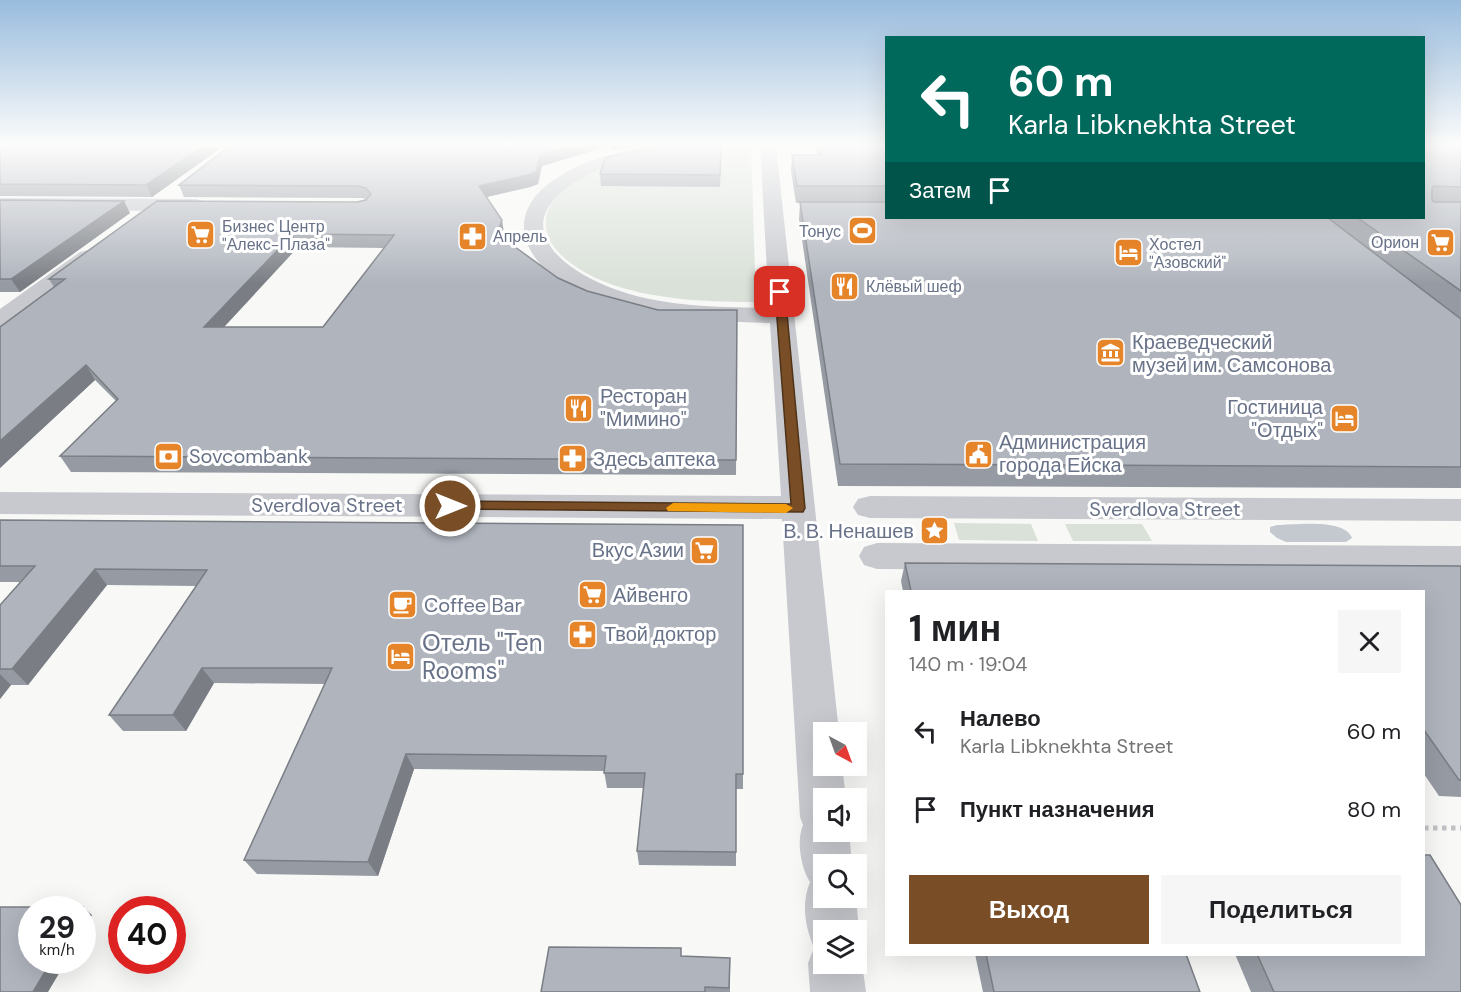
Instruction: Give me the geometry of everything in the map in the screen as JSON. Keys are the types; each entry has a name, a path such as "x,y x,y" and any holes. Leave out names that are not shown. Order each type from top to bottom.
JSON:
{"street":[{"path":"134,223 176,191"},
{"path":"553,191 543,200 533,218 534,236 538,247 551,263 573,278 627,300 690,312 782,316"},
{"path":"778,191 782,211 782,316 822,788"},
{"path":"0,204 216,205"},
{"path":"0,321 105,244"},
{"name":"Sverdlova Street","path":"0,503 798,508"},
{"name":"Sverdlova Street","path":"870,507 1461,510"},
{"path":"877,556 1461,559"},
{"path":"837,974 838,992"}],"path":[{"path":"1425,828 1461,828"}],"shaded area":[{"path":"563,191 752,191 756,302 706,301 653,295 603,281 580,270 561,255 547,234 546,218 553,201"},
{"path":"954,523 1031,524 1038,541 959,540"},
{"path":"1065,524 1142,524 1152,541 1073,541"},
{"path":"1330,525 1347,532 1352,538 1346,542 1286,542 1270,532 1270,527"}],"building":[{"path":"369,191 483,191 502,220 497,234 558,278 587,291 658,310 737,310 736,460 60,456 118,399 86,365 0,441 0,327 65,279 49,279 157,201 358,202 366,200 371,194","holes":["293,234 394,235 323,327 204,327"]},
{"path":"1425,191 1432,191 1434,202 1461,202 1461,291 1359,219 1425,219"},
{"path":"0,200 124,201 11,279 0,279"},
{"path":"800,202 885,202 885,219 1329,219 1461,319 1461,467 840,464"},
{"path":"0,520 743,525 743,774 736,774 736,852 637,851 645,773 604,773 606,756 406,754 368,862 244,860 332,668 202,668 173,715 109,715 207,570 95,569 12,669 0,669 0,605 35,566 0,566"},
{"path":"905,563 1461,566 1461,780 1425,731 1425,590 911,590"},
{"path":"1425,855 1430,855 1461,905 1461,992 1274,992 1258,956 1425,956"},
{"path":"0,907 18,907 18,974 44,974 33,992 0,992"},
{"path":"549,947 681,948 681,956 730,958 729,988 705,987 705,992 541,992"},
{"path":"986,956 1187,956 1200,992 994,992"}],"slow traffic":[{"path":"673,508 786,508"}],"place":[{"name":"Тонус","path":"862,231"},
{"name":"Бизнес Центр \"Алекс-Плаза\"","path":"201,235"},
{"name":"Апрель","path":"472,236"},
{"name":"Орион","path":"1440,242"},
{"name":"Хостел \"Азовский\"","path":"1128,253"},
{"name":"Клёвый шеф","path":"845,286"},
{"name":"Краеведческий музей им. Самсонова","path":"1111,353"},
{"name":"Ресторан \"Мимино\"","path":"579,408"},
{"name":"Гостиница \"Отдых\"","path":"1344,419"},
{"name":"Администрация города Ейска","path":"978,454"},
{"name":"Sovcombank","path":"168,456"},
{"name":"Здесь аптека","path":"572,459"},
{"name":"В. В. Ненашев","path":"935,531"},
{"name":"Вкус Азии","path":"705,550"},
{"name":"Айвенго","path":"592,595"},
{"name":"Coffee Bar","path":"403,605"},
{"name":"Твой доктор","path":"583,634"},
{"name":"Отель \"Ten Rooms\"","path":"401,657"}],"route":[{"path":"450,506 798,508 780,292"}]}
